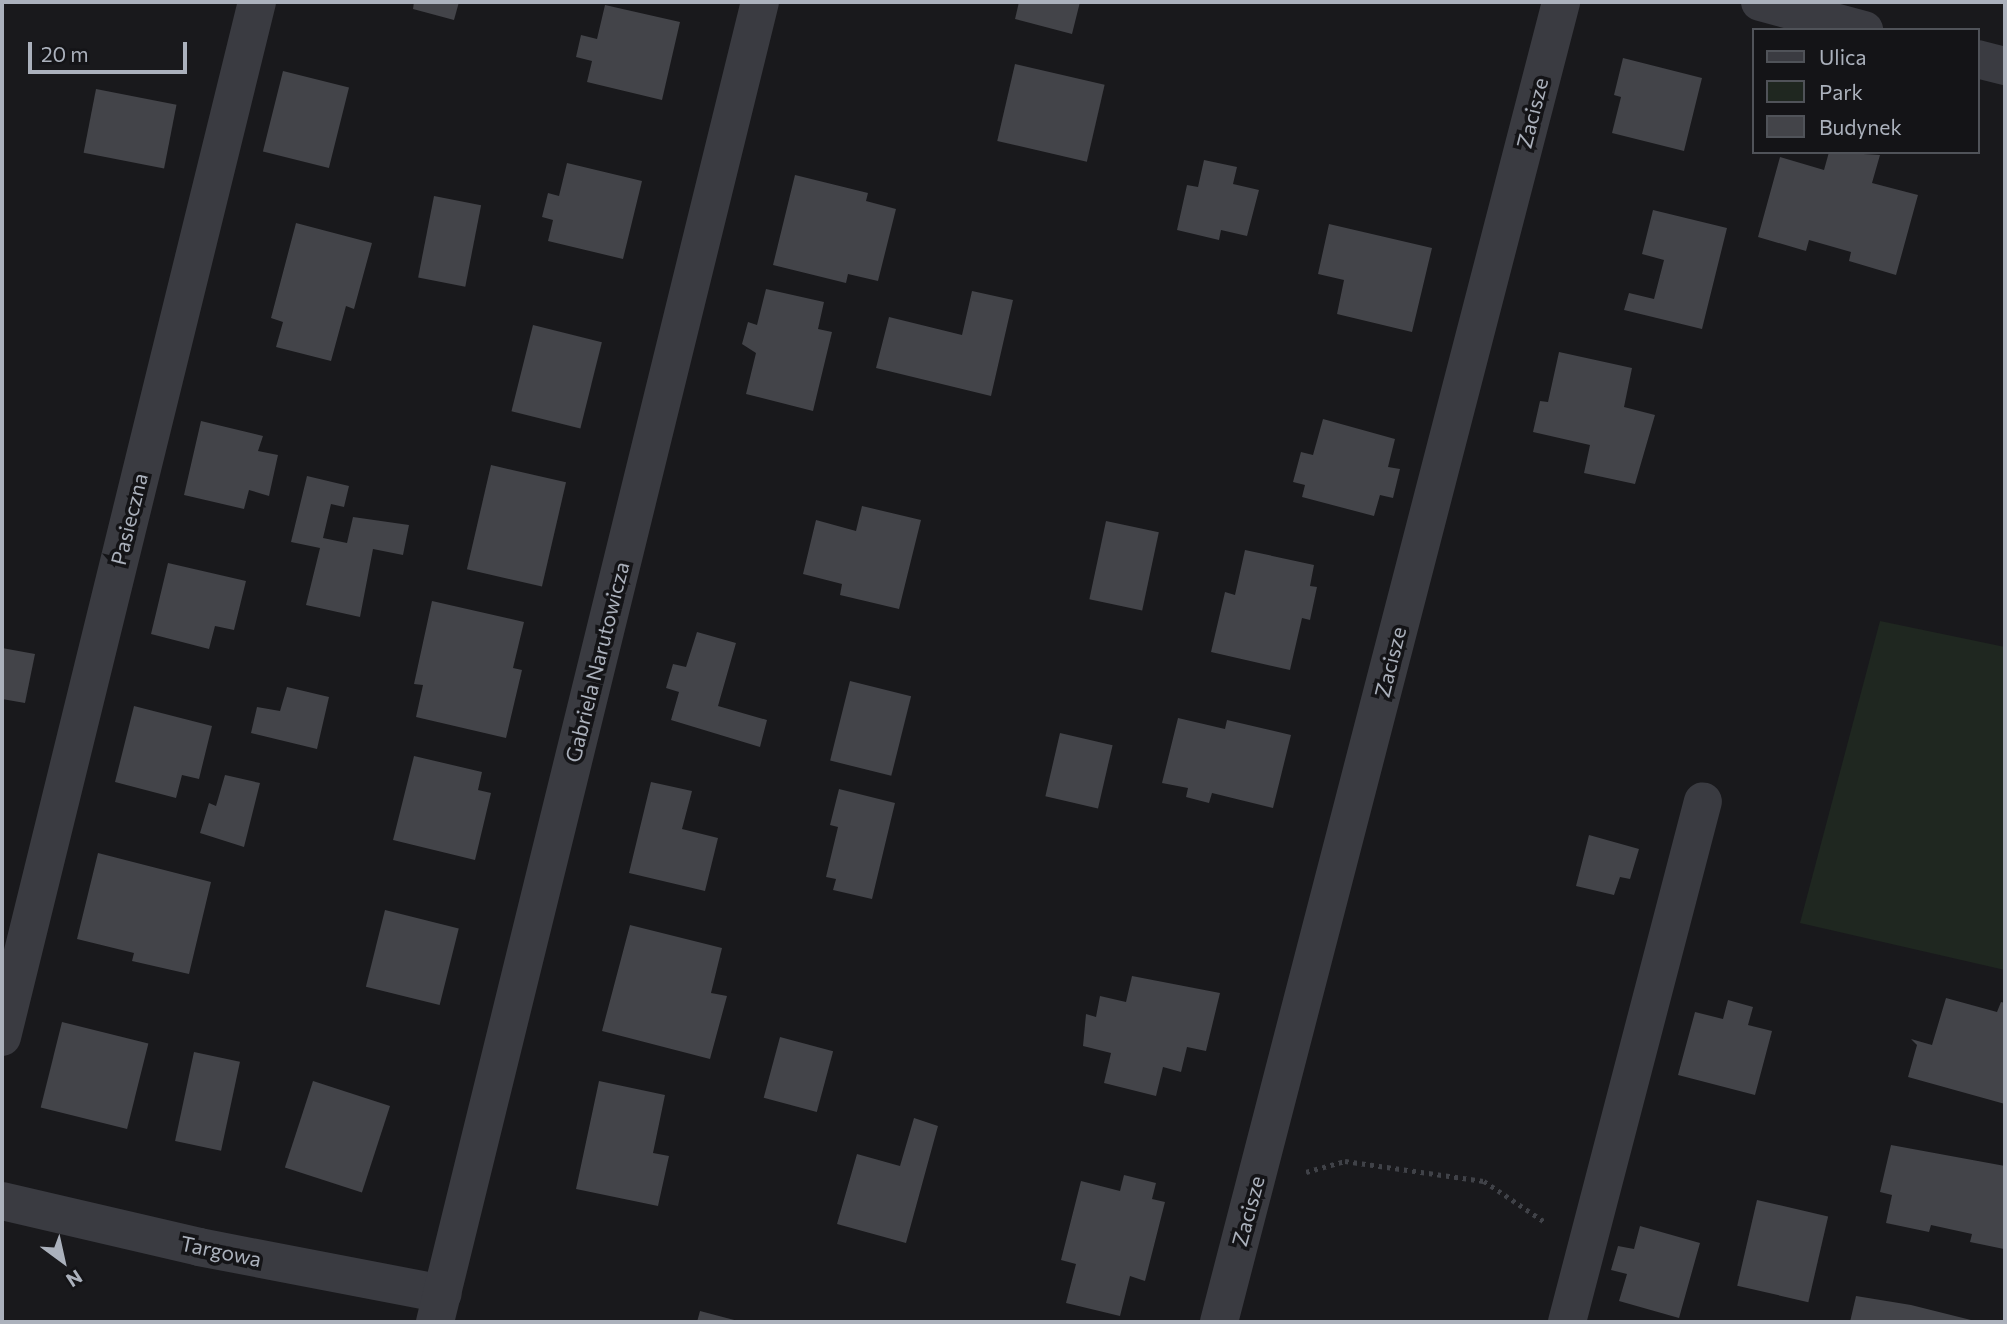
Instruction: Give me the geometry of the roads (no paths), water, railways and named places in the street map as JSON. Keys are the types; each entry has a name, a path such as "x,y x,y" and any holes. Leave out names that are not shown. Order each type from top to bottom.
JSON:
{"street":[{"name":"Pasieczna","path":"2,1037 257,2"},
{"name":"Gabriela Narutowicza","path":"439,1308 760,2"},
{"name":"Zacisze","path":"1219,1322 1561,2"},
{"path":"1760,2 1857,28"},
{"path":"1979,60 2005,66"},
{"path":"1567,1322 1703,802"},
{"name":"Targowa","path":"2,1201 199,1247 439,1308"}]}
